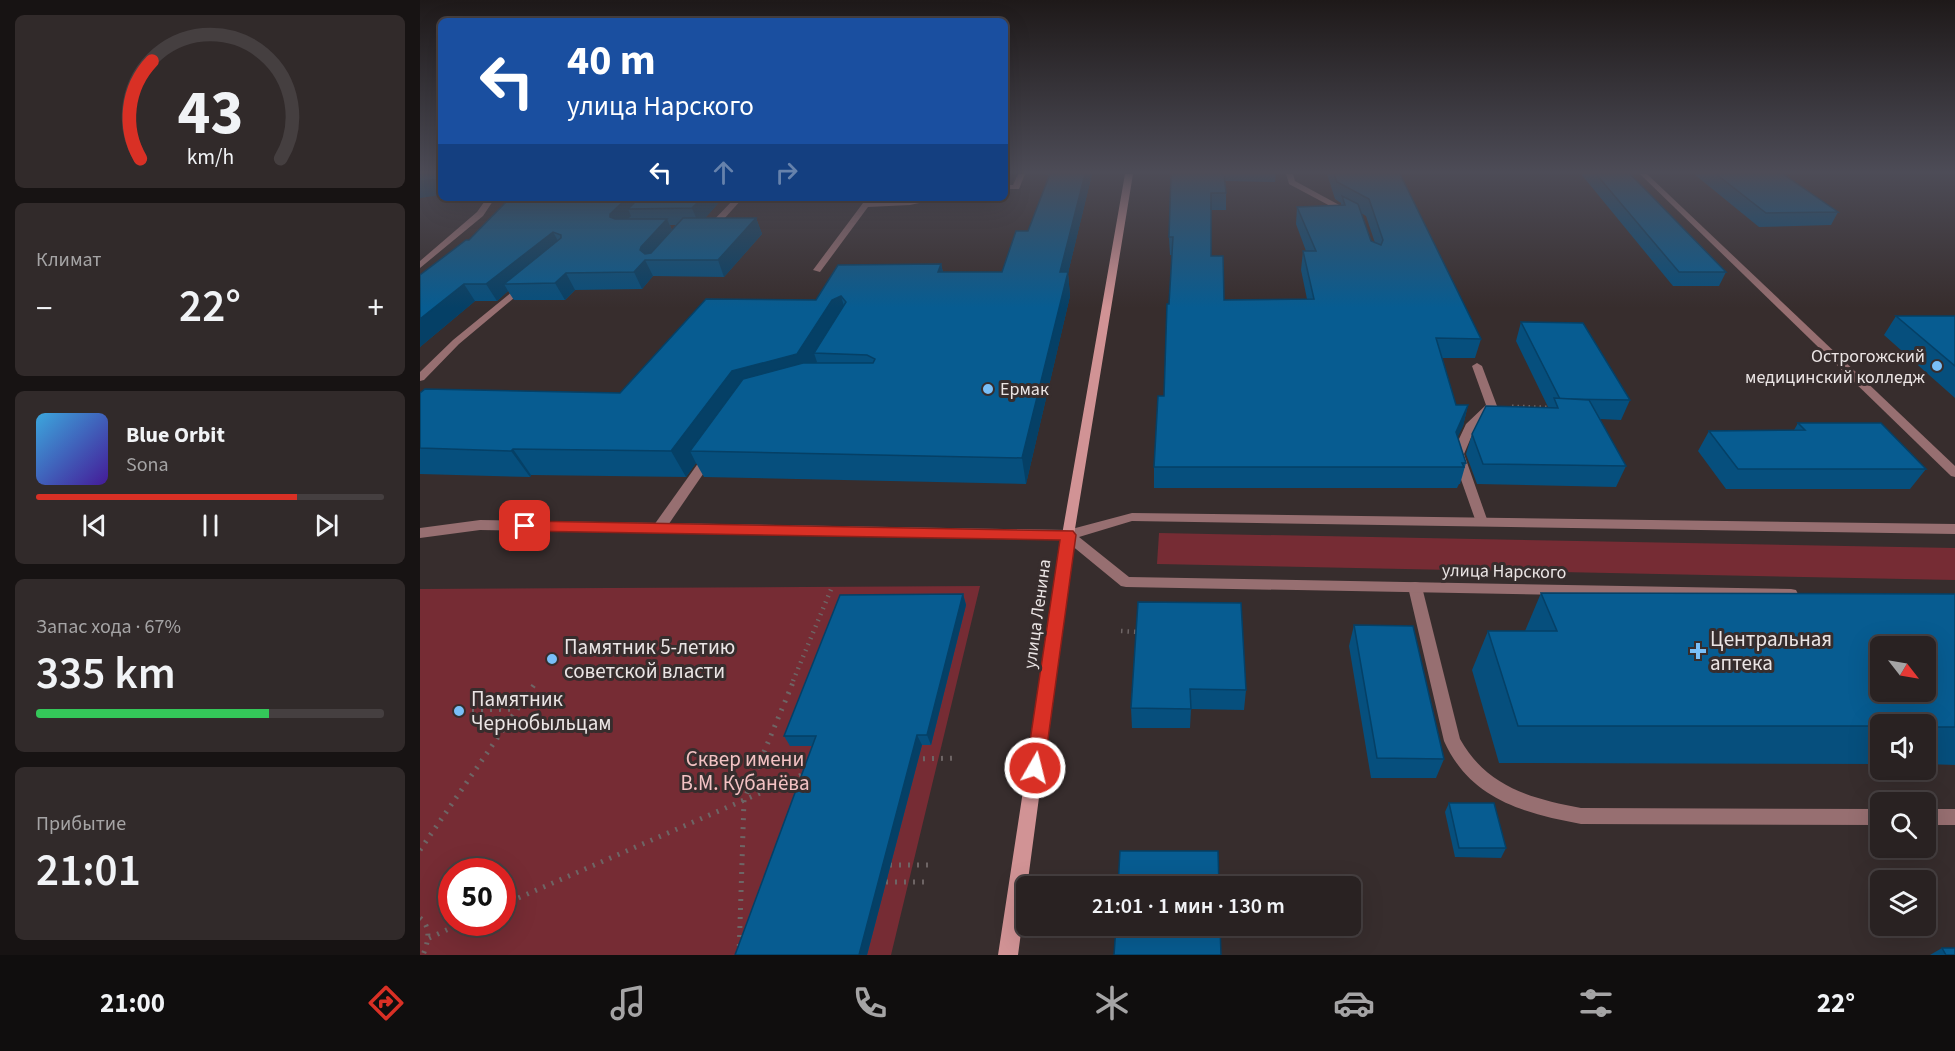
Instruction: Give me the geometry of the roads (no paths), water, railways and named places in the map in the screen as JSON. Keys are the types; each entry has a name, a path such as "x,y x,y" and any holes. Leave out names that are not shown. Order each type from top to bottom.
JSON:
{"main road":[{"name":"улица Ленина","path":"1008,955 1068,535 1121,219"}],"street":[{"path":"420,265 475,219"},
{"path":"704,229 713,228 721,219"},
{"path":"817,270 856,219"},
{"path":"1690,219 1955,473"},
{"path":"420,378 456,342 537,275"},
{"path":"1476,366 1492,406 1470,426 1458,454 1482,522"},
{"path":"659,528 717,446"},
{"path":"420,533 480,525 1068,535 1132,517 1955,530"},
{"name":"улица Нарского","path":"1068,535 1126,582 1802,594"},
{"path":"1415,587 1452,741 1460,759 1472,773 1506,795 1543,810 1581,816 1870,817"},
{"path":"1936,817 1955,817"}],"place":[{"name":"Острогожский медицинский колледж","path":"1937,366"},
{"name":"Ермак","path":"988,389"},
{"name":"Центральная аптека","path":"1698,651"},
{"name":"Памятник 5-летию советской власти","path":"552,659"},
{"name":"Памятник Чернобыльцам","path":"459,711"}],"park label":[{"name":"Сквер имени В.М. Кубанёва","path":"745,771"}]}
